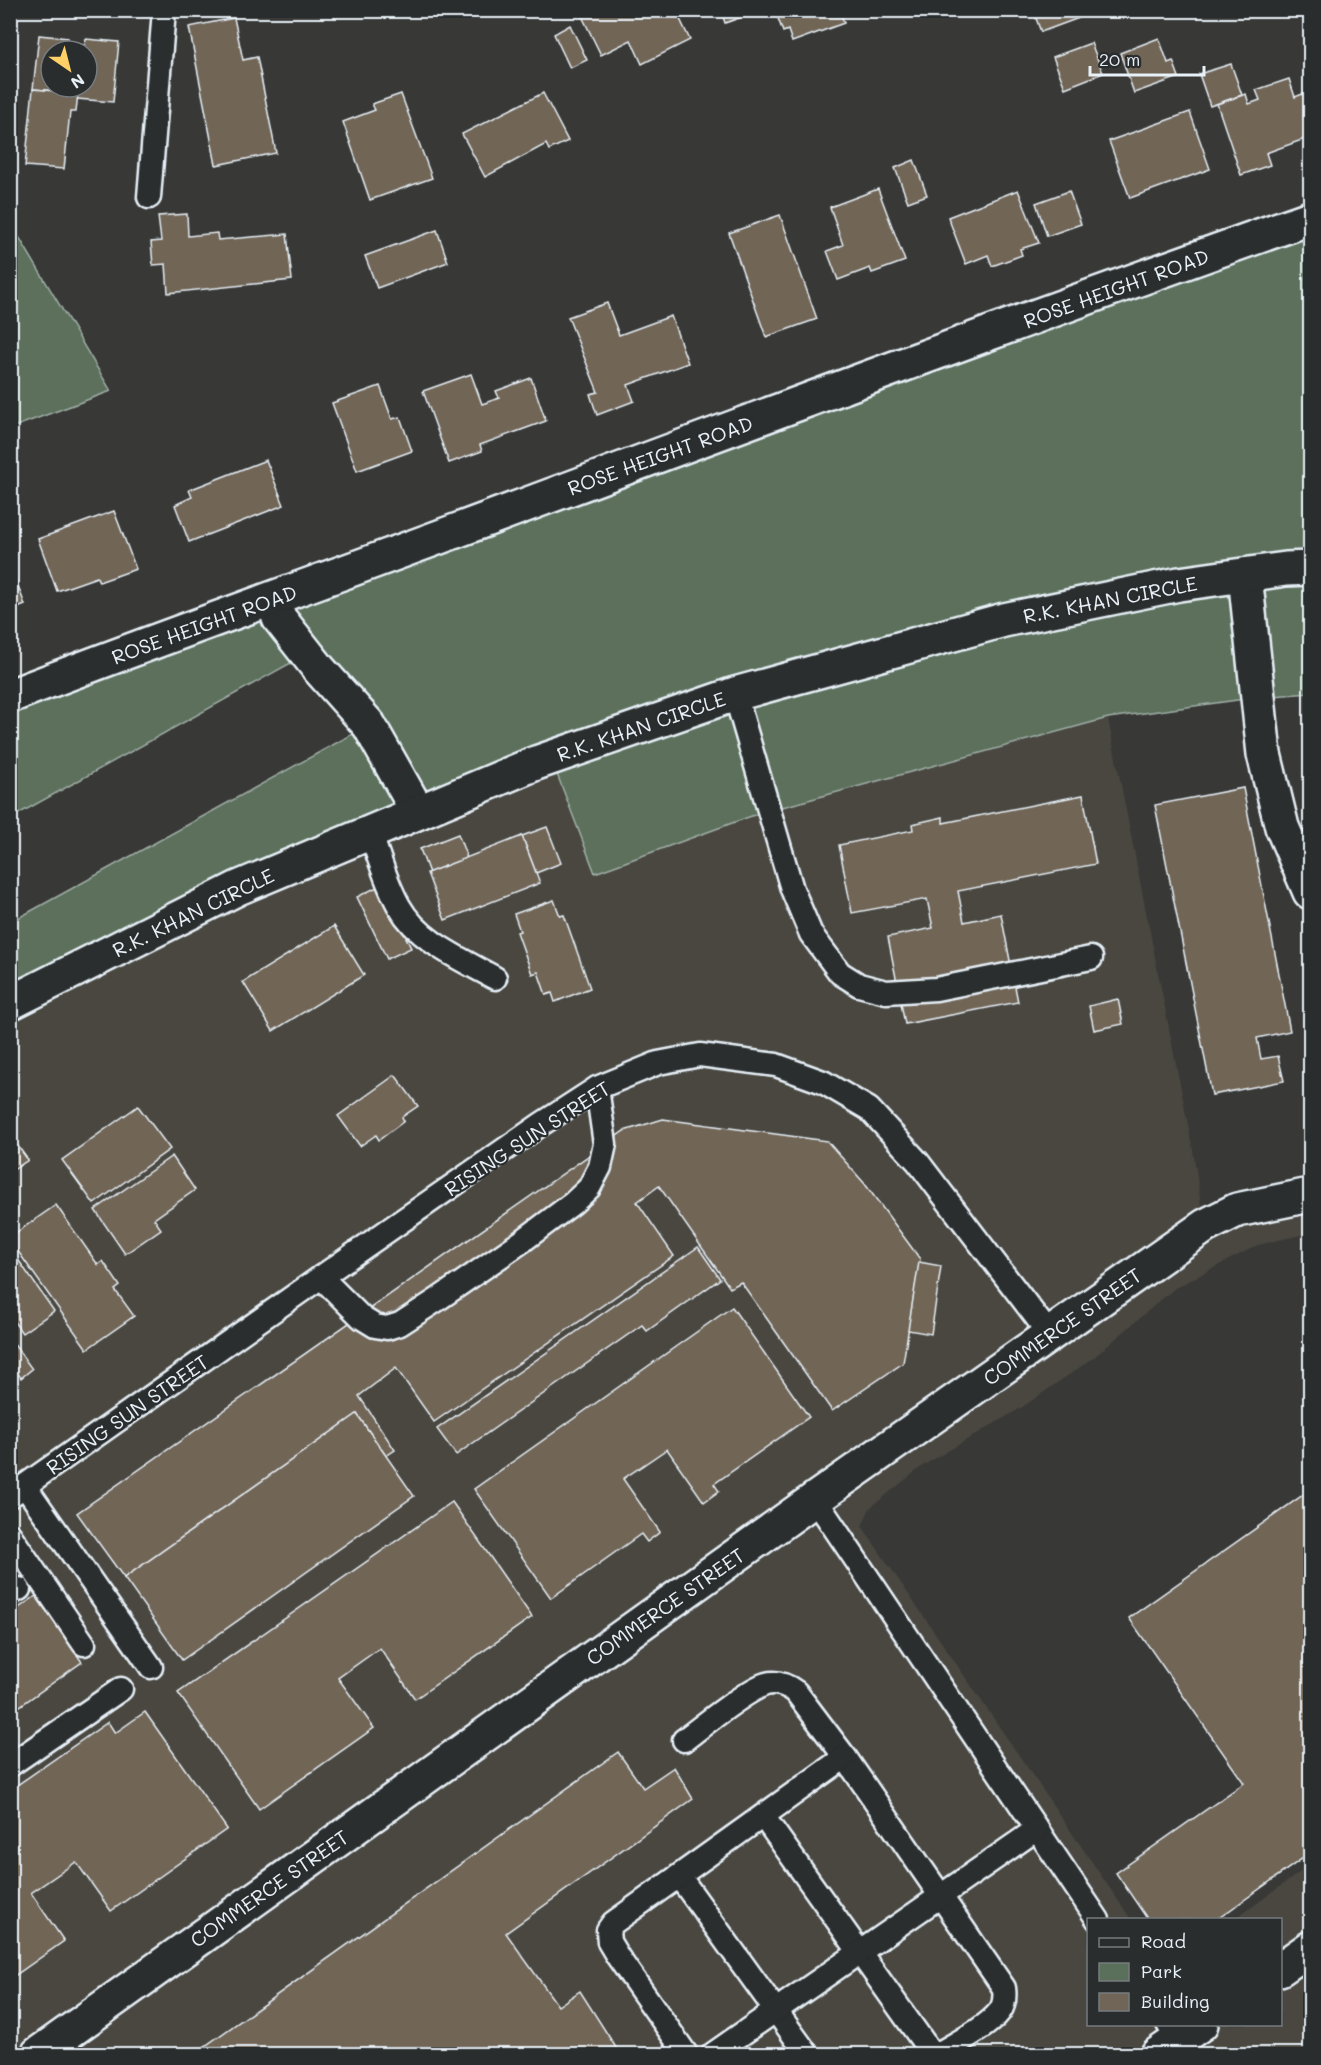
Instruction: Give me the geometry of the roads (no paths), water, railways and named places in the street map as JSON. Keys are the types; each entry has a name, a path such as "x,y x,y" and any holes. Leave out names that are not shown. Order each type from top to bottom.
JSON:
{"street":[{"name":"ROSE HEIGHT ROAD","path":"10,696 719,433 1311,218"},
{"name":"R.K. KHAN CIRCLE","path":"10,1003 238,888 536,763 735,694 1004,620 1179,584 1286,569 1311,568"},
{"path":"1245,574 1264,754 1282,827 1311,892"},
{"path":"273,599 279,618 369,725 418,812"},
{"name":"COMMERCE STREET","path":"38,2055 83,2020 815,1499 1204,1226 1237,1210 1311,1195"},
{"path":"1282,1968 1311,1948"}],"lane":[{"path":"149,197 164,10"},
{"path":"735,694 792,889 811,934 840,973 860,985 886,992 936,989 1090,958"},
{"path":"370,832 387,880 400,907 415,927 439,946 495,978"},
{"name":"RISING SUN STREET","path":"18,1491 321,1276 597,1088 658,1063 700,1055 776,1065 823,1082 869,1109 918,1162 1050,1335"},
{"path":"321,1276 362,1318 375,1326 387,1328 400,1323 437,1300 521,1242 589,1188 600,1167 605,1144 597,1088"},
{"path":"18,1491 152,1667"},
{"path":"815,1499 1097,1918"},
{"path":"10,1535 84,1644"},
{"path":"684,1740 751,1692 766,1684 781,1684 796,1692 845,1757 999,1980 1005,1996 1000,2011 938,2055"},
{"path":"10,1765 121,1689"},
{"path":"686,2055 618,1958 607,1936 608,1930 613,1923 845,1757"},
{"path":"763,1816 932,2055"},
{"path":"714,2055 1037,1829"},
{"path":"679,1876 807,2055"}]}
